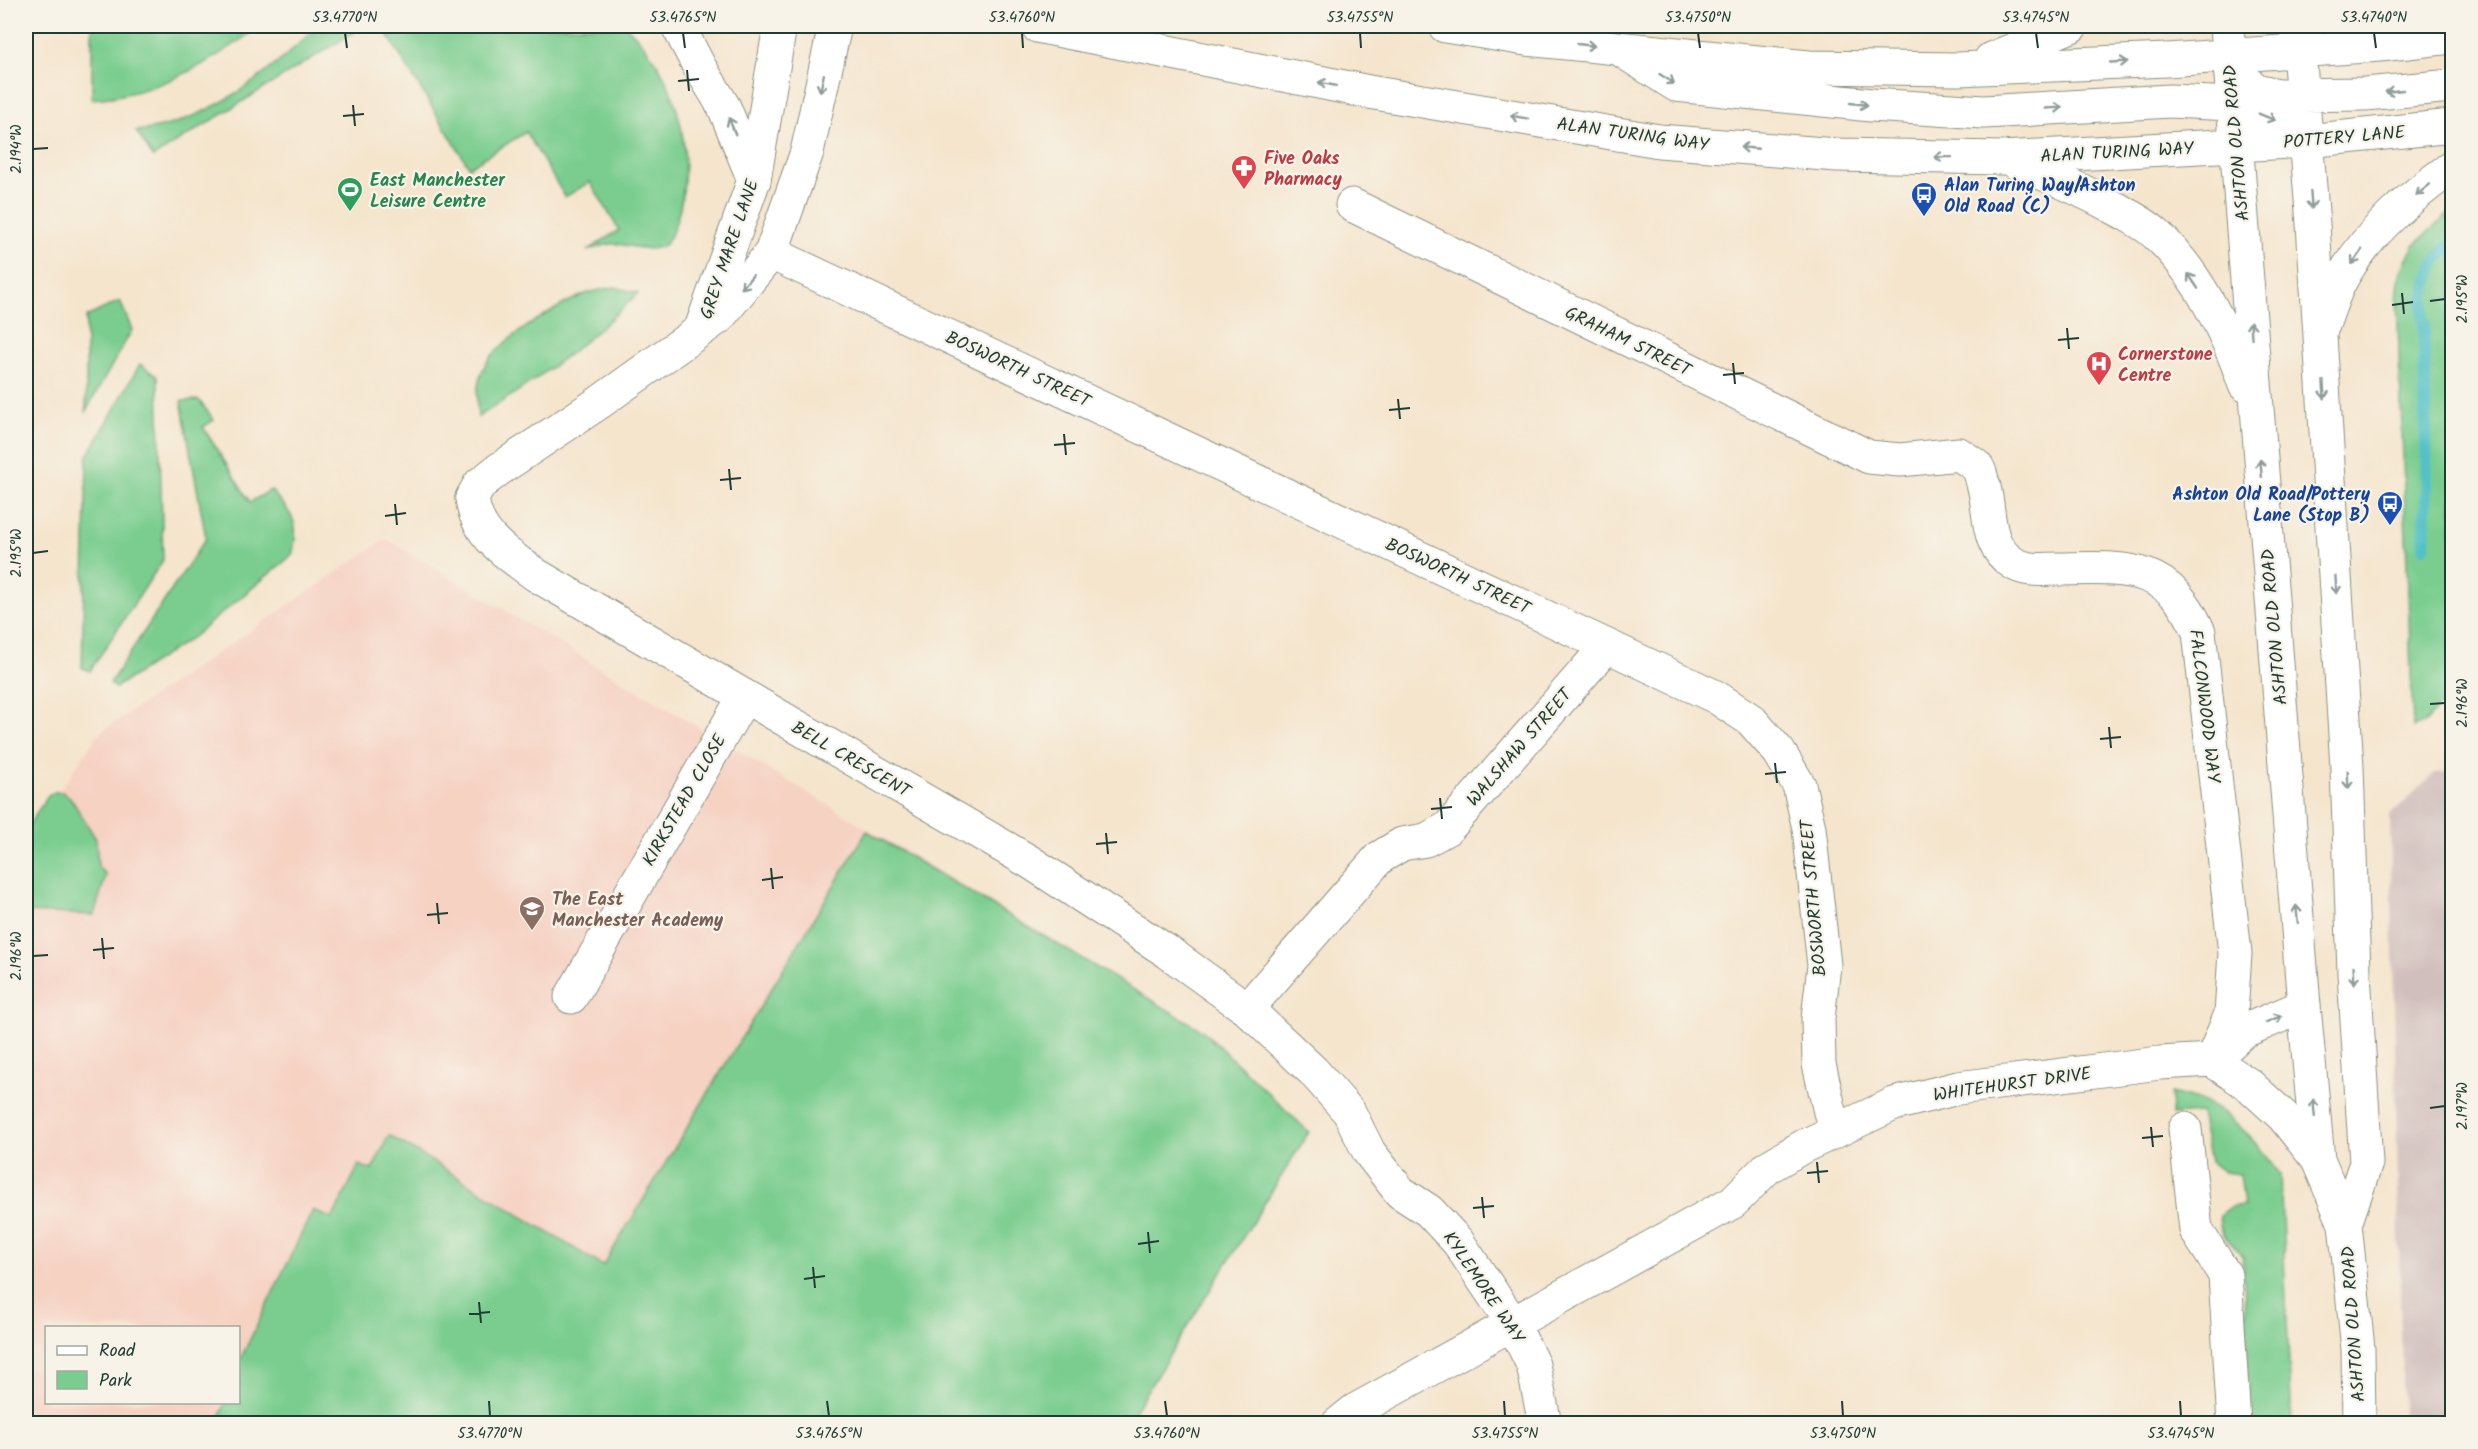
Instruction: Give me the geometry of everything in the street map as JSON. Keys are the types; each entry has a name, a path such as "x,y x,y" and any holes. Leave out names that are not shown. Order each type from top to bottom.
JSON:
{"main road":[{"path":"678,26 724,107 754,180"},
{"name":"GREY MARE LANE","path":"700,330 754,180 780,26"},
{"name":"GREY MARE LANE","path":"472,498 480,484 498,470 718,317 771,253 807,152 835,26"},
{"name":"ALAN TURING WAY","path":"1037,26 1369,92 1659,141 1837,155 2002,158 2236,146"},
{"path":"1445,26 1526,39 1809,67 1958,69 2228,40 2452,37"},
{"path":"1958,69 2025,47 2071,26"},
{"name":"ASHTON OLD ROAD","path":"2298,38 2320,332 2347,767 2354,973 2366,1163 2345,1224"},
{"path":"2228,40 2238,75 2256,90 2279,95 2365,94 2452,86"},
{"name":"ASHTON OLD ROAD","path":"2228,40 2318,1160 2345,1224 2358,1349 2360,1424"},
{"path":"1618,48 1676,85 1870,105 1984,112 2170,101 2232,104 2279,122 2307,141"},
{"name":"POTTERY LANE","path":"2236,146 2452,126"},
{"path":"2002,158 2062,180 2146,225 2158,236 2193,280 2226,337 2241,373 2258,430"},
{"path":"2320,332 2342,278 2373,234 2452,167"},
{"name":"GRAHAM STREET","path":"1352,205 1846,447 1869,457 1909,459"},
{"name":"BOSWORTH STREET","path":"771,253 1716,697 1751,720 1779,752 1799,786 1809,828 1824,965 1818,1019 1819,1064 1830,1112 1838,1130"},
{"name":"FALCONWOOD WAY","path":"1909,459 1959,454 1978,468 1986,491 1990,531 1998,549 2013,563 2031,570 2122,569 2151,575 2173,592 2191,614 2199,632 2235,953 2231,1014 2212,1060"},
{"name":"BELL CRESCENT","path":"472,498 476,520 490,540 536,575 1030,862 1168,952 1247,1009"},
{"name":"WALSHAW STREET","path":"1247,1009 1379,858 1402,844 1426,840 1448,828 1607,646"},
{"name":"KIRKSTEAD CLOSE","path":"571,997 744,697"},
{"path":"2304,1006 2244,1031 2212,1060 2249,1085 2283,1116 2318,1160"},
{"name":"KYLEMORE WAY","path":"1247,1009 1313,1071 1349,1112 1369,1152 1400,1192 1429,1211 1458,1242 1513,1324 1533,1365 1545,1424"},
{"name":"WHITEHURST DRIVE","path":"1338,1424 1354,1411 1734,1202 1768,1167 1894,1104 1958,1088 2160,1063 2212,1060"},
{"path":"2185,1130 2196,1230 2225,1275 2234,1424"}],"shaded area":[{"name":"The East Manchester Academy","path":"386,539 1202,1030 1309,1132 1127,1423 26,1423 26,835 32,831 99,733"},
{"path":"2452,771 2452,1423 2403,1423 2390,815 2435,773"}],"green space":[{"path":"92,26 259,26 221,53 181,76 138,91 92,99"},
{"path":"317,26 364,26 153,157 136,131 161,127 211,108 235,94 280,61"},
{"path":"382,26 626,26 644,45 658,66 678,112 683,137 685,162 683,187 679,212 667,242 653,249 614,244 587,251 619,230 590,182 565,197 526,132 469,167"},
{"path":"2452,211 2451,692 2426,722 2413,727 2397,297 2400,273 2414,245"},
{"path":"615,287 638,293 562,360 478,417 479,379 484,367 501,347 541,317 580,296"},
{"path":"120,301 132,330 86,411 86,317"},
{"path":"140,364 158,377 163,560 90,671 82,668 87,457"},
{"path":"199,400 214,420 203,427 250,502 271,490 293,519 295,543 292,555 193,637 115,688 110,683 206,538 181,401"},
{"path":"29,584 28,707 26,710 26,586"},
{"path":"54,792 62,792 70,797 96,839 98,867 106,875 94,915 26,912 26,829 47,797"},
{"path":"867,831 1202,1030 1309,1132 1127,1423 218,1423 225,1404 240,1404 240,1360 313,1210 332,1219 359,1165 372,1170 389,1135 603,1266"},
{"path":"2171,1093 2203,1101 2227,1115 2280,1174 2292,1423 2250,1423 2243,1257 2226,1238 2219,1222 2220,1215 2231,1207 2244,1205 2240,1174 2224,1172 2210,1162 2200,1113 2172,1115"}],"waterway":[{"path":"2424,547 2427,487 2423,301 2434,264 2452,242"}],"place":[{"name":"Five Oaks Pharmacy","path":"1244,191"},
{"name":"East Manchester Leisure Centre","path":"350,213"},
{"name":"Alan Turing Way/Ashton Old Road (C)","path":"1924,218"},
{"name":"Cornerstone Centre","path":"2099,387"},
{"name":"Ashton Old Road/Pottery Lane (Stop B)","path":"2390,527"},
{"name":"The East Manchester Academy","path":"532,932"}]}
